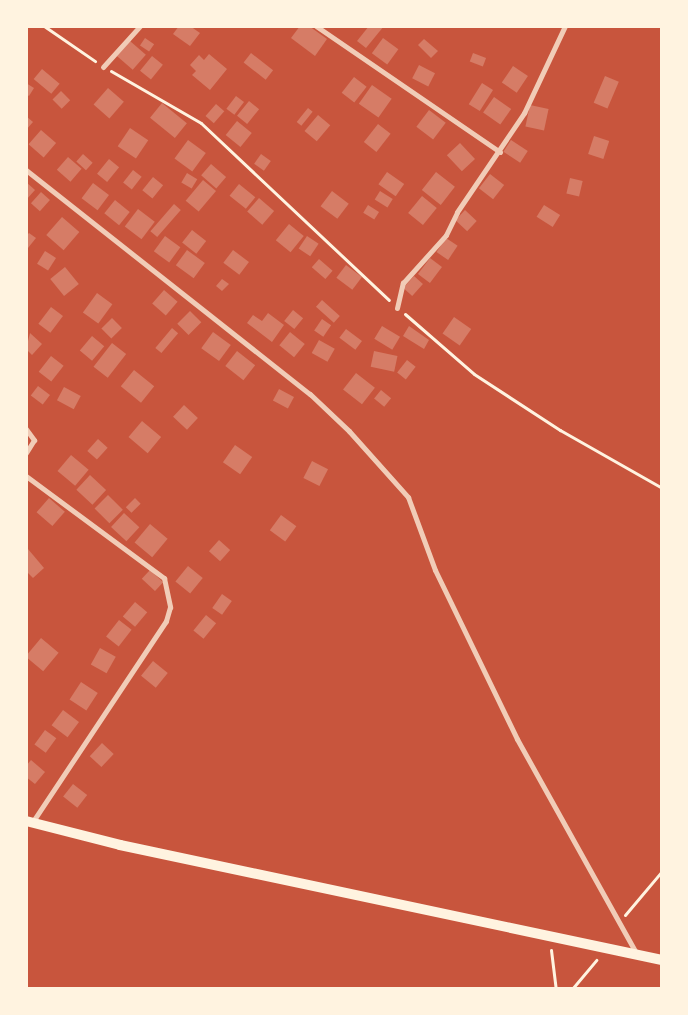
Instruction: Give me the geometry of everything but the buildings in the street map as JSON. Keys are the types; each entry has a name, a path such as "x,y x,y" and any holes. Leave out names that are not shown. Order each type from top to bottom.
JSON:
{"main road":[{"path":"29,822 120,845 550,934 662,960"}],"street":[{"path":"104,67 140,26"},
{"path":"316,26 500,152"},
{"path":"397,308 403,283 446,235 457,212 500,152 524,113 565,26"},
{"path":"26,170 310,394 349,431 408,497 435,570 517,739 636,954"},
{"path":"26,429 34,440 26,453"},
{"path":"26,476 164,578 170,607 166,621 29,822"}],"path":[{"path":"44,26 104,67 201,123 397,308 474,374 560,430 662,488"},
{"path":"550,934 556,989"}]}
